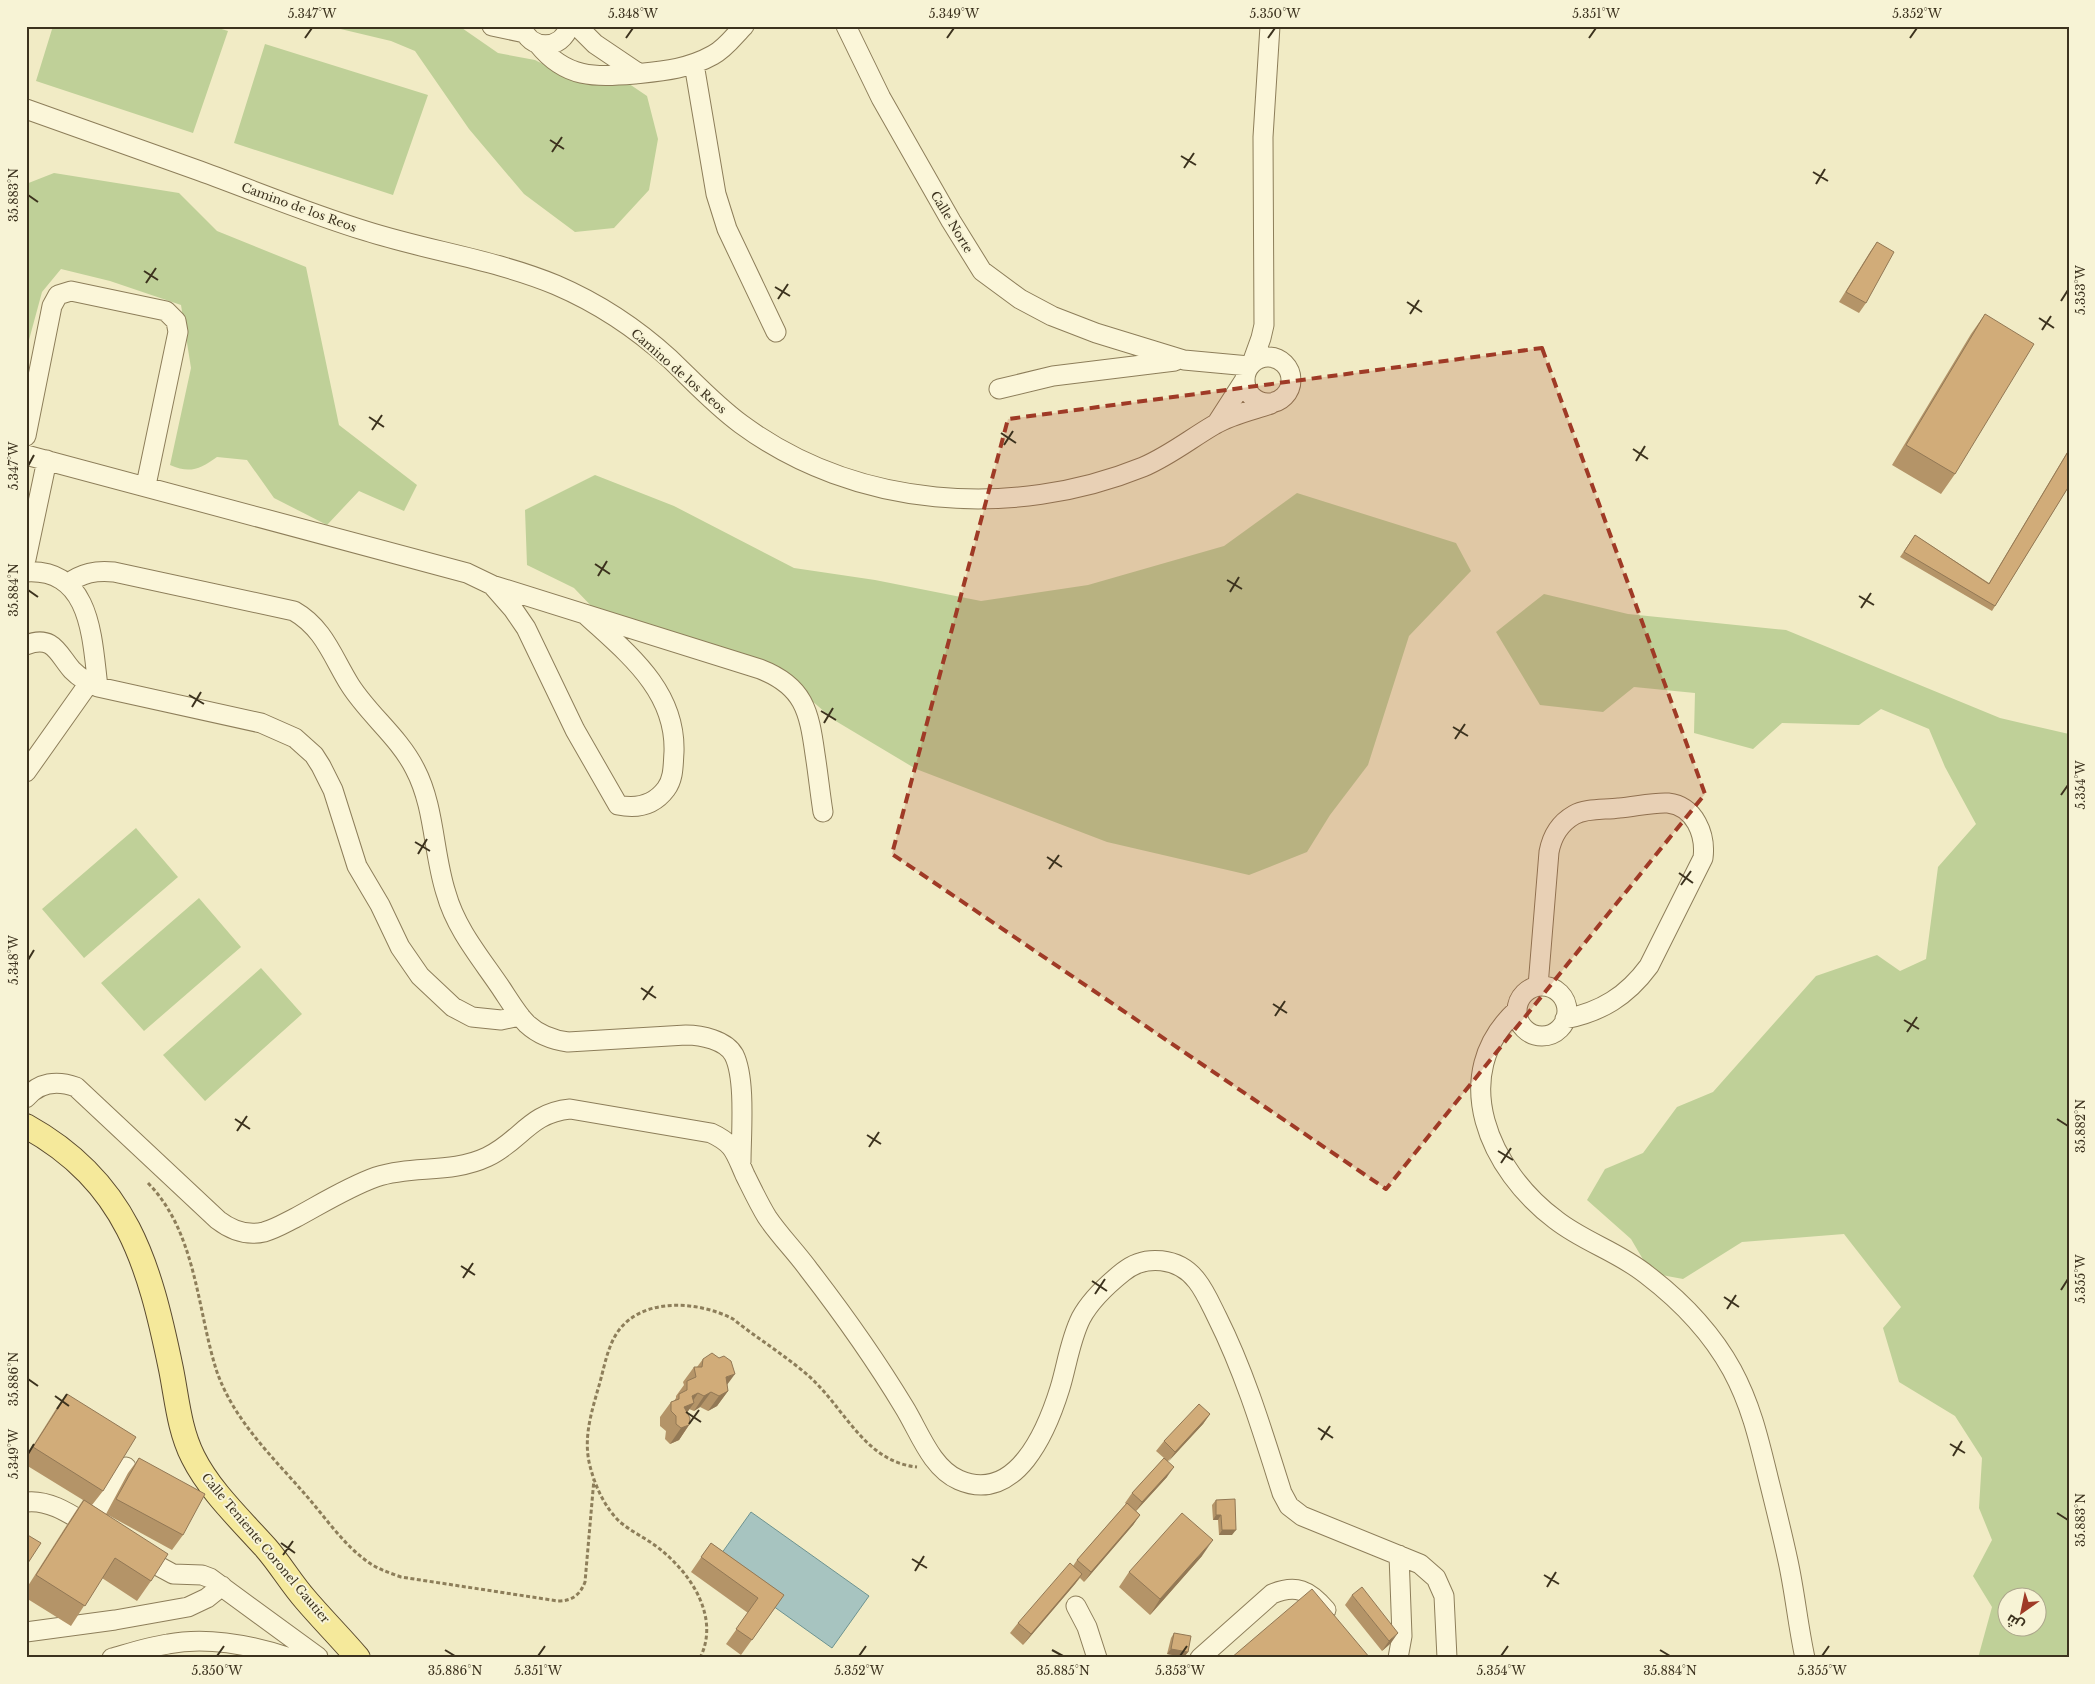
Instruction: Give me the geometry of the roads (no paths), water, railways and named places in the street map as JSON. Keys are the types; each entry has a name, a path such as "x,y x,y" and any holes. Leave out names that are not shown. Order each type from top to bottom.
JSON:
{"main road":[{"name":"Calle Teniente Coronel Gautier","path":"26,1126 72,1156 117,1207 147,1268 162,1323 180,1426 192,1457 210,1486 269,1552 306,1600 358,1658"}],"street":[{"path":"492,26 528,35 545,46 559,42 564,37 569,26"},
{"path":"577,26 595,44 638,73"},
{"path":"528,35 549,57 572,71 602,76 667,72 694,64 715,55 744,26"},
{"name":"Calle Norte","path":"846,26 881,98 951,221 982,271 1020,299 1052,316 1130,344 1184,360"},
{"path":"1270,26 1263,137 1262,289 1264,311 1279,360"},
{"path":"694,64 716,194 727,229 776,332"},
{"name":"Camino de los Reos","path":"26,109 367,232 458,257 493,264 559,286 609,313 643,336 714,402 764,440 824,471 879,489 953,498 1019,496 1051,492 1114,477 1145,466 1174,451 1217,423 1271,404"},
{"path":"26,436 52,306 58,295 71,291 166,311 176,321 178,332 146,485"},
{"name":"Camino de los Reos","path":"1217,423 1248,370 1261,338 1264,311"},
{"path":"1270,357 1279,360 1288,367 1292,381 1286,396 1271,404 1261,403 1246,390 1248,370 1260,358 1270,357"},
{"path":"999,389 1053,376 1184,360 1248,370"},
{"path":"26,455 146,485 467,573 492,585 760,669 784,681 801,698 810,718 823,812"},
{"path":"26,559 47,460"},
{"path":"67,584 84,574 94,571 114,572 294,611 311,622 321,633 352,688 404,750 416,770 428,806 445,892 451,909 468,942 520,1016 527,1024 545,1037 568,1042 699,1035 723,1046 734,1054 741,1090 741,1162"},
{"path":"26,572 43,573 56,577 74,590 84,606 91,633 93,685 26,772"},
{"path":"492,585 513,609 526,628 575,730 618,805 641,806 661,795 671,780 674,748 670,722 665,705 648,674 586,614"},
{"path":"26,645 41,642 54,647 72,670 93,685 261,723 296,738 314,755 321,766 333,790 357,866 380,905 400,947 420,976 453,1007 472,1017 501,1020 520,1016"},
{"path":"1538,986 1549,852 1555,833 1561,825 1580,812 1668,803 1688,812 1701,829 1704,843 1703,858 1650,966 1639,980 1612,1003 1581,1016 1565,1019"},
{"path":"1517,1010 1522,1026 1537,1035 1554,1032 1565,1019 1566,1011 1561,995 1546,986 1538,986 1523,994 1517,1010 1496,1034 1488,1048 1480,1074 1480,1097 1494,1144 1506,1166 1537,1205 1576,1234 1622,1258 1665,1289 1702,1327 1732,1369 1753,1415 1788,1562 1805,1658"},
{"path":"26,1098 44,1084 58,1082 76,1088 218,1220 234,1230 254,1233 273,1229 374,1178 406,1170 456,1168 487,1157 518,1137 535,1120 557,1110 570,1108 711,1133 730,1145 741,1162 744,1172 768,1217 803,1260 863,1343 938,1465 948,1474 971,1484 997,1482 1019,1470 1050,1416 1082,1317 1106,1287 1132,1264 1144,1261 1168,1262 1179,1266 1196,1280 1224,1332 1250,1393 1282,1493 1289,1506 1302,1516 1399,1554 1428,1570 1441,1587 1444,1596 1448,1658"},
{"path":"105,1535 126,1467"},
{"path":"26,1502 41,1501 55,1506 167,1572 179,1575 202,1575 222,1586 317,1657 338,1634"},
{"path":"1398,1658 1402,1636 1399,1554"},
{"path":"26,1632 115,1620 188,1607 207,1598 222,1586"},
{"path":"1200,1658 1272,1594 1280,1590 1290,1589 1307,1592 1315,1597 1338,1624"},
{"path":"1076,1606 1087,1628 1097,1658"},
{"path":"112,1658 169,1643 213,1641 259,1647 290,1658"}],"water":[{"path":"751,1512 869,1596 832,1648 714,1564"}]}
